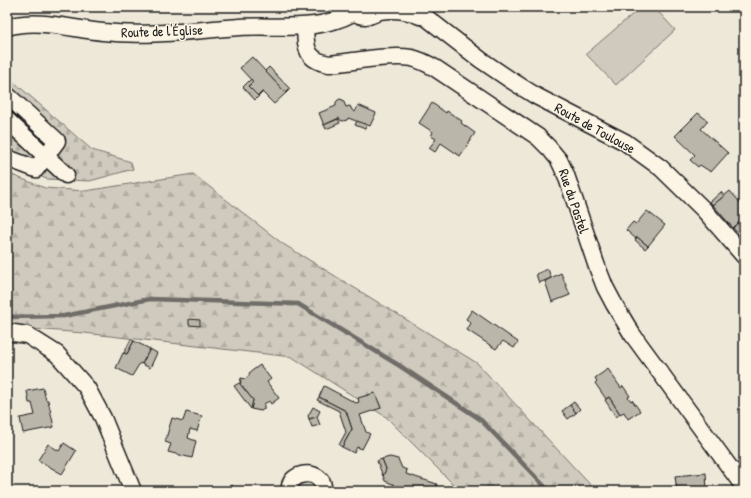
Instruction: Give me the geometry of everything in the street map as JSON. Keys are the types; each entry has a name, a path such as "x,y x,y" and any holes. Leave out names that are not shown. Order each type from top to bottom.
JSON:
{"street":[{"name":"Route de Toulouse","path":"410,7 419,12 509,79 536,96 625,142 661,168 704,210 744,256"},
{"name":"Route de Toulouse","path":"346,9 360,16 366,17 373,15 380,9 400,10 418,15 428,20"},
{"name":"Route de l'Église","path":"7,27 18,24 37,23 104,32 132,33 242,27 312,26 338,20 346,9"},
{"name":"Rue du Pastel","path":"312,26 306,48 311,56 319,62 329,64 398,56 413,58 425,62 538,137 549,148 559,160 566,175 596,264 605,287 614,304 632,334 744,486"},
{"path":"7,95 57,141 36,169 14,161 7,150"},
{"path":"7,120 66,175"},
{"path":"7,332 27,335 57,354 87,388 103,418 133,491"},
{"path":"290,491 295,478 306,473 315,475 322,482 324,491"}],"green space":[{"path":"641,7 654,7 675,30 616,85 586,54"},
{"path":"7,76 92,150 131,162 133,169 90,181 47,179 7,164"},
{"path":"7,173 45,188 85,191 193,174 283,244 477,363 596,491 460,491 386,417 292,357 84,333 7,327"}],"building":[{"path":"252,57 286,93 274,104 262,92 258,96 248,86 253,82 240,68"},
{"path":"269,67 290,89 286,93 265,71"},
{"path":"251,79 253,82 248,86 258,96 263,92 255,100 243,87"},
{"path":"340,99 343,100 346,107 350,106 355,112 358,105 376,113 370,126 348,118 347,120 343,121 339,118 324,125 319,113 336,106 336,102"},
{"path":"432,103 446,113 447,111 462,121 461,123 475,133 460,156 441,143 435,152 429,148 436,139 431,136 433,132 419,123"},
{"path":"698,113 708,121 701,129 728,153 711,172 700,165 698,167 690,160 695,155 675,136"},
{"path":"338,119 340,123 326,129 324,125"},
{"path":"357,121 367,125 365,129 355,125"},
{"path":"730,191 744,207 744,218 733,228 713,205"},
{"path":"721,192 724,196 713,205 710,202"},
{"path":"647,211 665,225 648,246 637,237 636,239 626,230 633,222 636,224"},
{"path":"744,218 744,240 733,228"},
{"path":"637,237 648,246 645,249 635,240"},
{"path":"548,269 551,278 539,283 536,274"},
{"path":"561,273 570,295 552,302 545,281"},
{"path":"472,310 518,342 514,348 503,341 496,349 467,330 471,323 466,319"},
{"path":"189,319 200,320 200,326 189,325"},
{"path":"131,339 134,341 127,354 124,353"},
{"path":"134,341 150,349 142,364 140,363 132,376 116,368 123,353 127,354"},
{"path":"150,349 157,353 150,368 142,364"},
{"path":"260,365 271,379 267,382 279,398 271,404 269,401 264,404 264,409 261,411 251,409 253,400 240,384 241,378 245,379 250,375 249,373"},
{"path":"608,369 621,388 623,386 630,396 628,397 640,411 628,419 624,412 620,414 609,397 606,399 595,383 597,381 595,378"},
{"path":"241,382 240,384 253,400 251,409 234,386"},
{"path":"324,386 356,403 359,402 358,398 375,393 381,408 360,415 366,432 370,434 362,449 357,447 354,453 342,447 352,429 346,411 319,397"},
{"path":"43,388 46,400 48,400 54,427 23,433 20,418 35,415 32,403 29,403 27,391"},
{"path":"319,397 346,411 352,429 342,447 339,445 346,432 339,411 317,400"},
{"path":"609,397 620,414 616,417 605,400"},
{"path":"574,402 580,409 576,413 570,405"},
{"path":"570,405 576,413 568,419 562,411"},
{"path":"313,407 320,411 317,417 309,419 308,416"},
{"path":"186,412 202,416 197,431 190,429 188,438 196,441 192,458 168,452 171,444 165,442 172,418 183,421"},
{"path":"317,417 320,425 312,427 309,419"},
{"path":"64,443 76,451 62,474 38,460 48,444 59,451"},
{"path":"390,457 398,459 402,468 407,470 406,474 437,484 435,491 399,491 393,489 395,485 385,481 383,476 386,469 382,459"},
{"path":"382,459 386,469 383,476 377,461"},
{"path":"706,473 707,491 677,491 675,476"},
{"path":"232,485 238,491 226,491"}],"waterway":[{"path":"7,317 64,316 150,299 298,304 400,366 480,419 549,491"}]}
